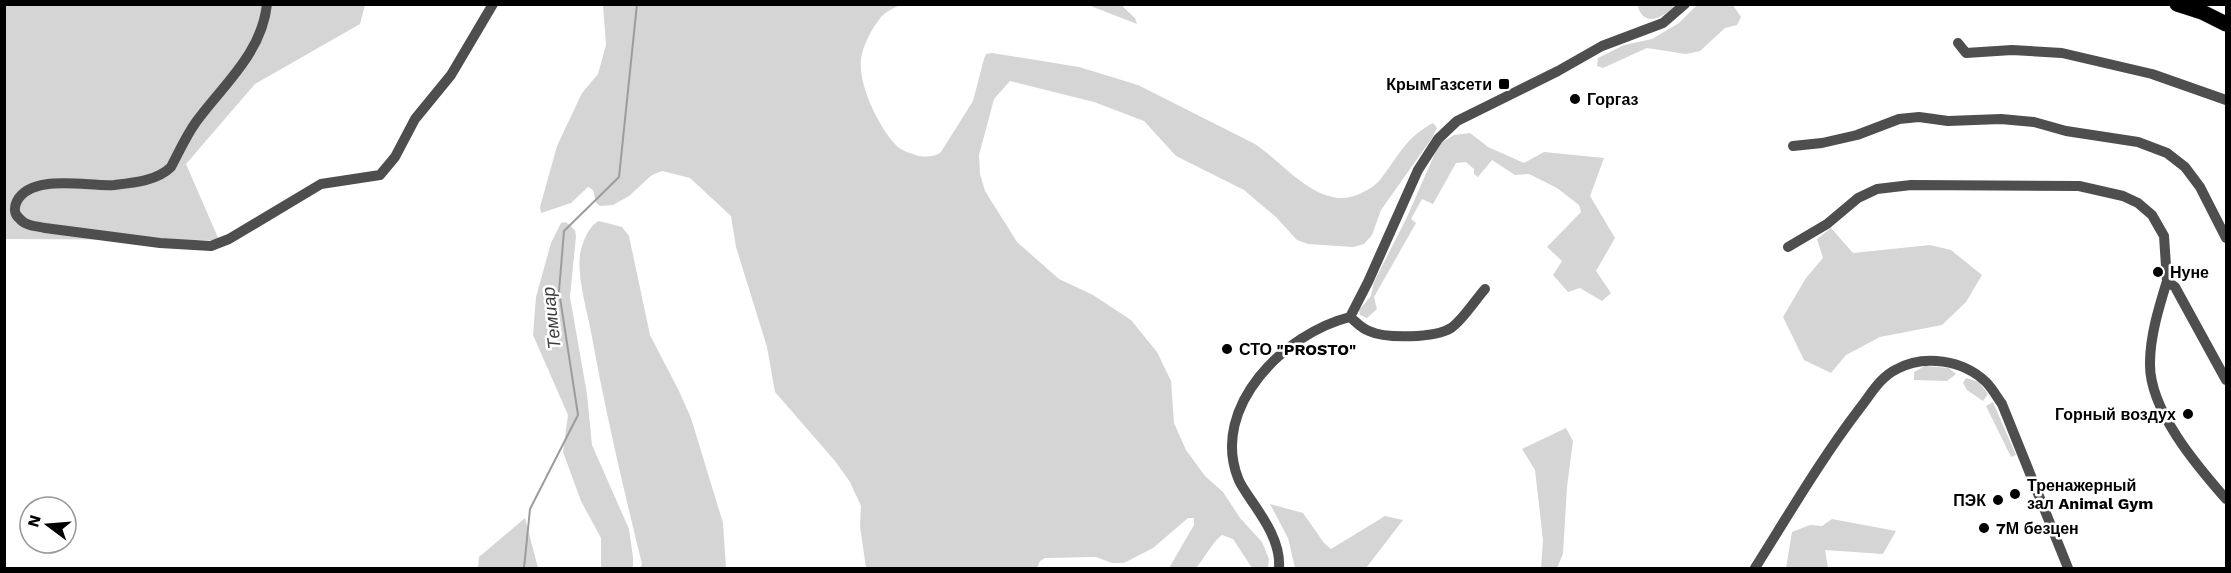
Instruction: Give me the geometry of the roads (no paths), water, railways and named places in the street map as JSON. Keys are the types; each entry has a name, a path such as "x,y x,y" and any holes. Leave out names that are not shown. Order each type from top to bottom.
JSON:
{"highway":[{"path":"2177,4 2202,12 2226,24"},
{"path":"2199,4 2226,19"}],"street":[{"path":"267,4 255,47 196,122 171,167 165,173 157,177 114,184 62,183 40,186 28,191 18,199 14,208 19,219 30,225 45,228 160,243 211,246 229,239 321,184 380,175 395,157 415,119 454,71 493,4"},
{"path":"1279,568 1278,549 1266,522 1239,482 1231,459 1231,430 1241,404 1258,378 1281,353 1335,321 1350,317 1418,170 1438,138 1457,121 1558,71 1602,46 1663,23 1685,4"},
{"path":"1958,43 1966,52 2012,50 2062,53 2152,74 2226,100"},
{"path":"1793,146 1822,143 1857,135 1899,119 1919,117 1948,121 2001,118 2138,142 2166,153 2185,167 2200,187 2226,238"},
{"path":"1788,247 1827,224 1858,198 1877,189 1911,185 2079,186 2123,196 2138,203 2152,215 2164,236 2168,281 2153,337 2150,364 2153,387 2178,435 2201,470 2226,499"},
{"path":"2168,281 2175,287 2226,380"},
{"path":"1350,317 1366,331 1382,335 1426,335 1441,332 1453,327 1485,289"},
{"path":"1755,568 1831,446 1879,382 1896,369 1923,360 1949,363 1972,372 1986,382 2002,404 2067,568"}],"waterway":[{"name":"Темиар","path":"524,568 530,509 578,415 559,291 564,231 619,177 637,4"}],"place":[{"name":"КрымГазсети","path":"1504,84"},
{"name":"Горгаз","path":"1575,99"},
{"name":"Нуне","path":"2158,272"},
{"name":"СТО \"PROSTO\"","path":"1227,349"},
{"name":"Горный воздух","path":"2188,414"},
{"name":"Тренажерный зал Animal Gym","path":"2015,494"},
{"name":"ПЭК","path":"1998,500"},
{"name":"7М безцен","path":"1984,528"}]}
